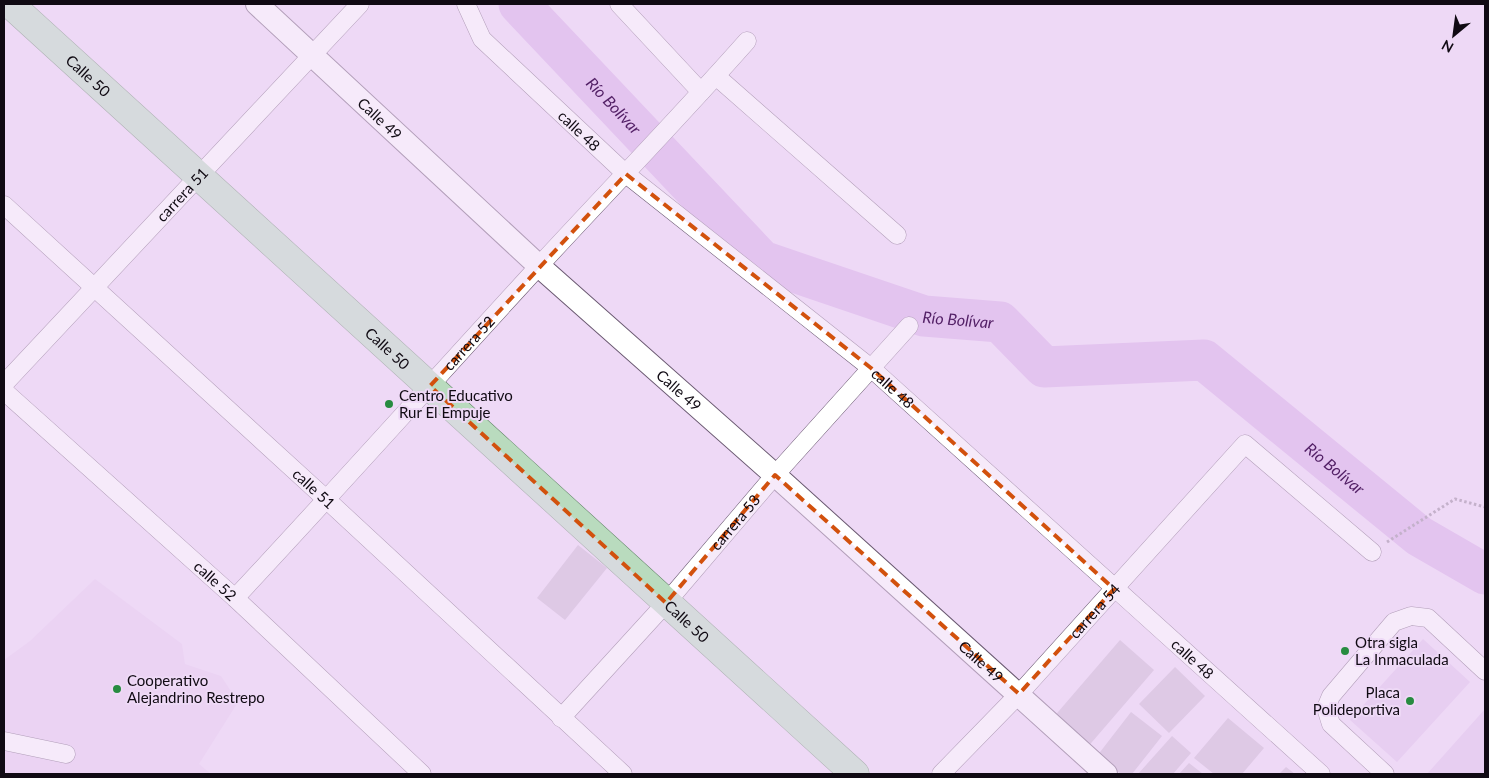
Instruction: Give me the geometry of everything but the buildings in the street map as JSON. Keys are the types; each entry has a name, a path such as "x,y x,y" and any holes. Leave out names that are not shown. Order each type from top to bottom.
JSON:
{"main road":[{"name":"Calle 50","path":"10,4 855,774"}],"street":[{"name":"Calle 49","path":"257,4 538,266 775,475 1106,774"},
{"name":"carrera 51","path":"4,384 360,4"},
{"name":"calle 48","path":"466,4 482,40 626,174 871,368 1321,774"},
{"path":"619,4 702,92"},
{"name":"carrera 52","path":"235,598 327,500 538,266 643,156 747,41"},
{"path":"716,76 897,235"},
{"name":"calle 51","path":"4,205 623,774"},
{"name":"carrera 53","path":"561,718 666,603 775,475 910,326"},
{"name":"calle 52","path":"4,391 235,598 422,774"},
{"name":"carrera 54","path":"941,774 1019,694 1245,444 1372,552"},
{"path":"1384,774 1331,724 1326,708 1331,696 1394,622 1411,616 1428,618 1485,671"},
{"path":"4,742 66,754"}],"path":[{"path":"1398,535 1455,499 1485,507"}],"highlighted area":[{"path":"626,174 871,368 1114,589 1019,694 775,475 666,603 430,386"}],"shaded area":[{"name":"Cooperativo Alejandrino Restrepo","path":"95,579 182,644 185,664 221,676 238,702 199,764 211,774 4,774 4,660 30,641"},
{"name":"Placa Polideportiva","path":"1423,639 1470,682 1397,762 1350,720"},
{"path":"1485,709 1485,774 1427,774"}],"waterway":[{"name":"Río Bolívar","path":"519,4 762,261 924,316 1000,322 1044,367 1204,360 1419,536 1485,574"}],"place":[{"name":"Centro Educativo Rur El Empuje","path":"389,404"},
{"name":"Otra sigla La Inmaculada","path":"1345,651"},
{"name":"Cooperativo Alejandrino Restrepo","path":"117,689"},
{"name":"Placa Polideportiva","path":"1410,701"}]}
